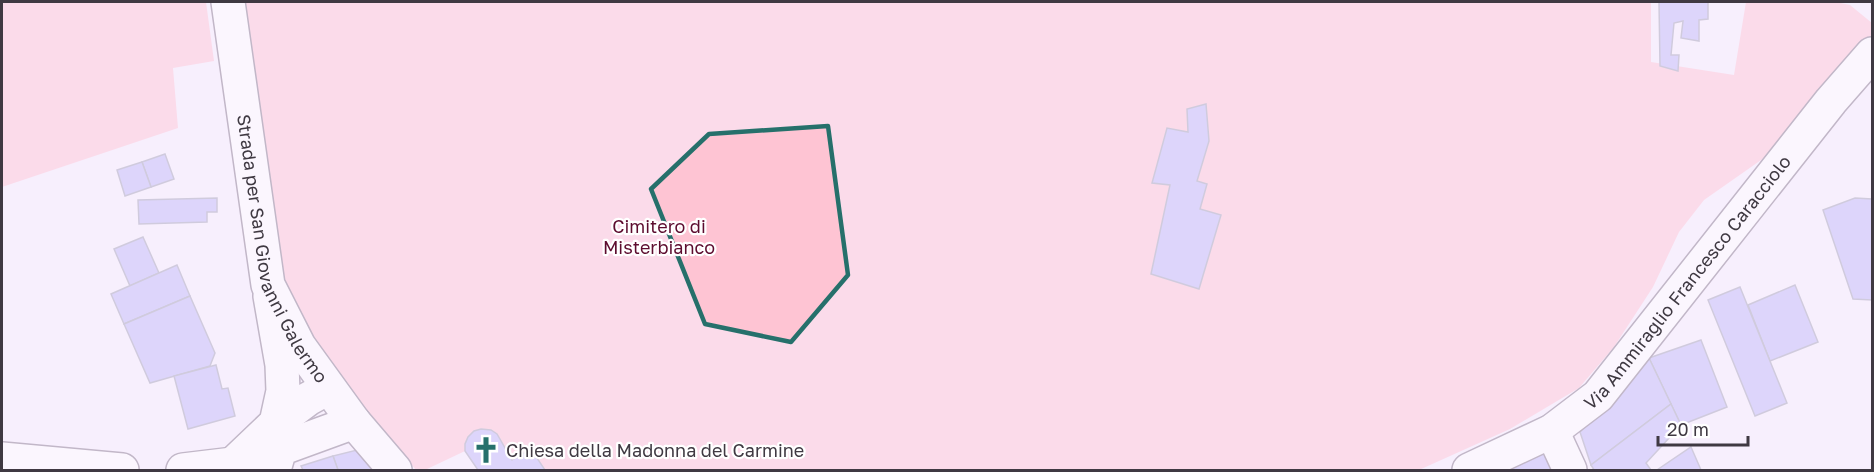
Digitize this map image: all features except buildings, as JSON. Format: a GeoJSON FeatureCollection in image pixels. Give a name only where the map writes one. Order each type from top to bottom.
{"type":"FeatureCollection","features":[{"type":"Feature","properties":{"kind":"main road","name":"Strada per San Giovanni Galermo"},"geometry":{"type":"LineString","coordinates":[[228,2],[268,285],[298,346],[354,422],[395,471]]}},
{"type":"Feature","properties":{"kind":"main road","name":"Via Ammiraglio Francesco Caracciolo"},"geometry":{"type":"LineString","coordinates":[[1469,471],[1552,431],[1598,396],[1831,101],[1872,54]]}},
{"type":"Feature","properties":{"kind":"main road"},"geometry":{"type":"LineString","coordinates":[[268,285],[282,365],[283,391],[276,447]]}},
{"type":"Feature","properties":{"kind":"main road"},"geometry":{"type":"LineString","coordinates":[[276,447],[308,399],[328,388]]}},
{"type":"Feature","properties":{"kind":"main road"},"geometry":{"type":"LineString","coordinates":[[183,471],[239,467],[276,447],[354,422]]}},
{"type":"Feature","properties":{"kind":"main road"},"geometry":{"type":"LineString","coordinates":[[1552,431],[1570,471]]}},
{"type":"Feature","properties":{"kind":"main road"},"geometry":{"type":"LineString","coordinates":[[17,463],[122,471]]}},
{"type":"Feature","properties":{"kind":"highlighted area"},"geometry":{"type":"Polygon","coordinates":[[[828,126],[848,275],[791,342],[705,324],[651,189],[709,134],[828,126]]]}},
{"type":"Feature","properties":{"kind":"green space"},"geometry":{"type":"Polygon","coordinates":[[[2,2],[206,2],[214,61],[173,68],[178,128],[2,187],[2,2]]]}},
{"type":"Feature","properties":{"kind":"green space","name":"Cimitero di Misterbianco"},"geometry":{"type":"Polygon","coordinates":[[[244,2],[1651,2],[1651,62],[1734,75],[1746,2],[1836,2],[1850,5],[1872,23],[1872,37],[1764,158],[1704,200],[1679,232],[1653,287],[1614,347],[1579,388],[1510,429],[1419,470],[478,470],[465,451],[425,470],[416,470],[319,355],[289,294],[279,256],[244,2]]]}},
{"type":"Feature","properties":{"kind":"place","name":"Chiesa della Madonna del Carmine"},"geometry":{"type":"Point","coordinates":[486,450]}}]}
